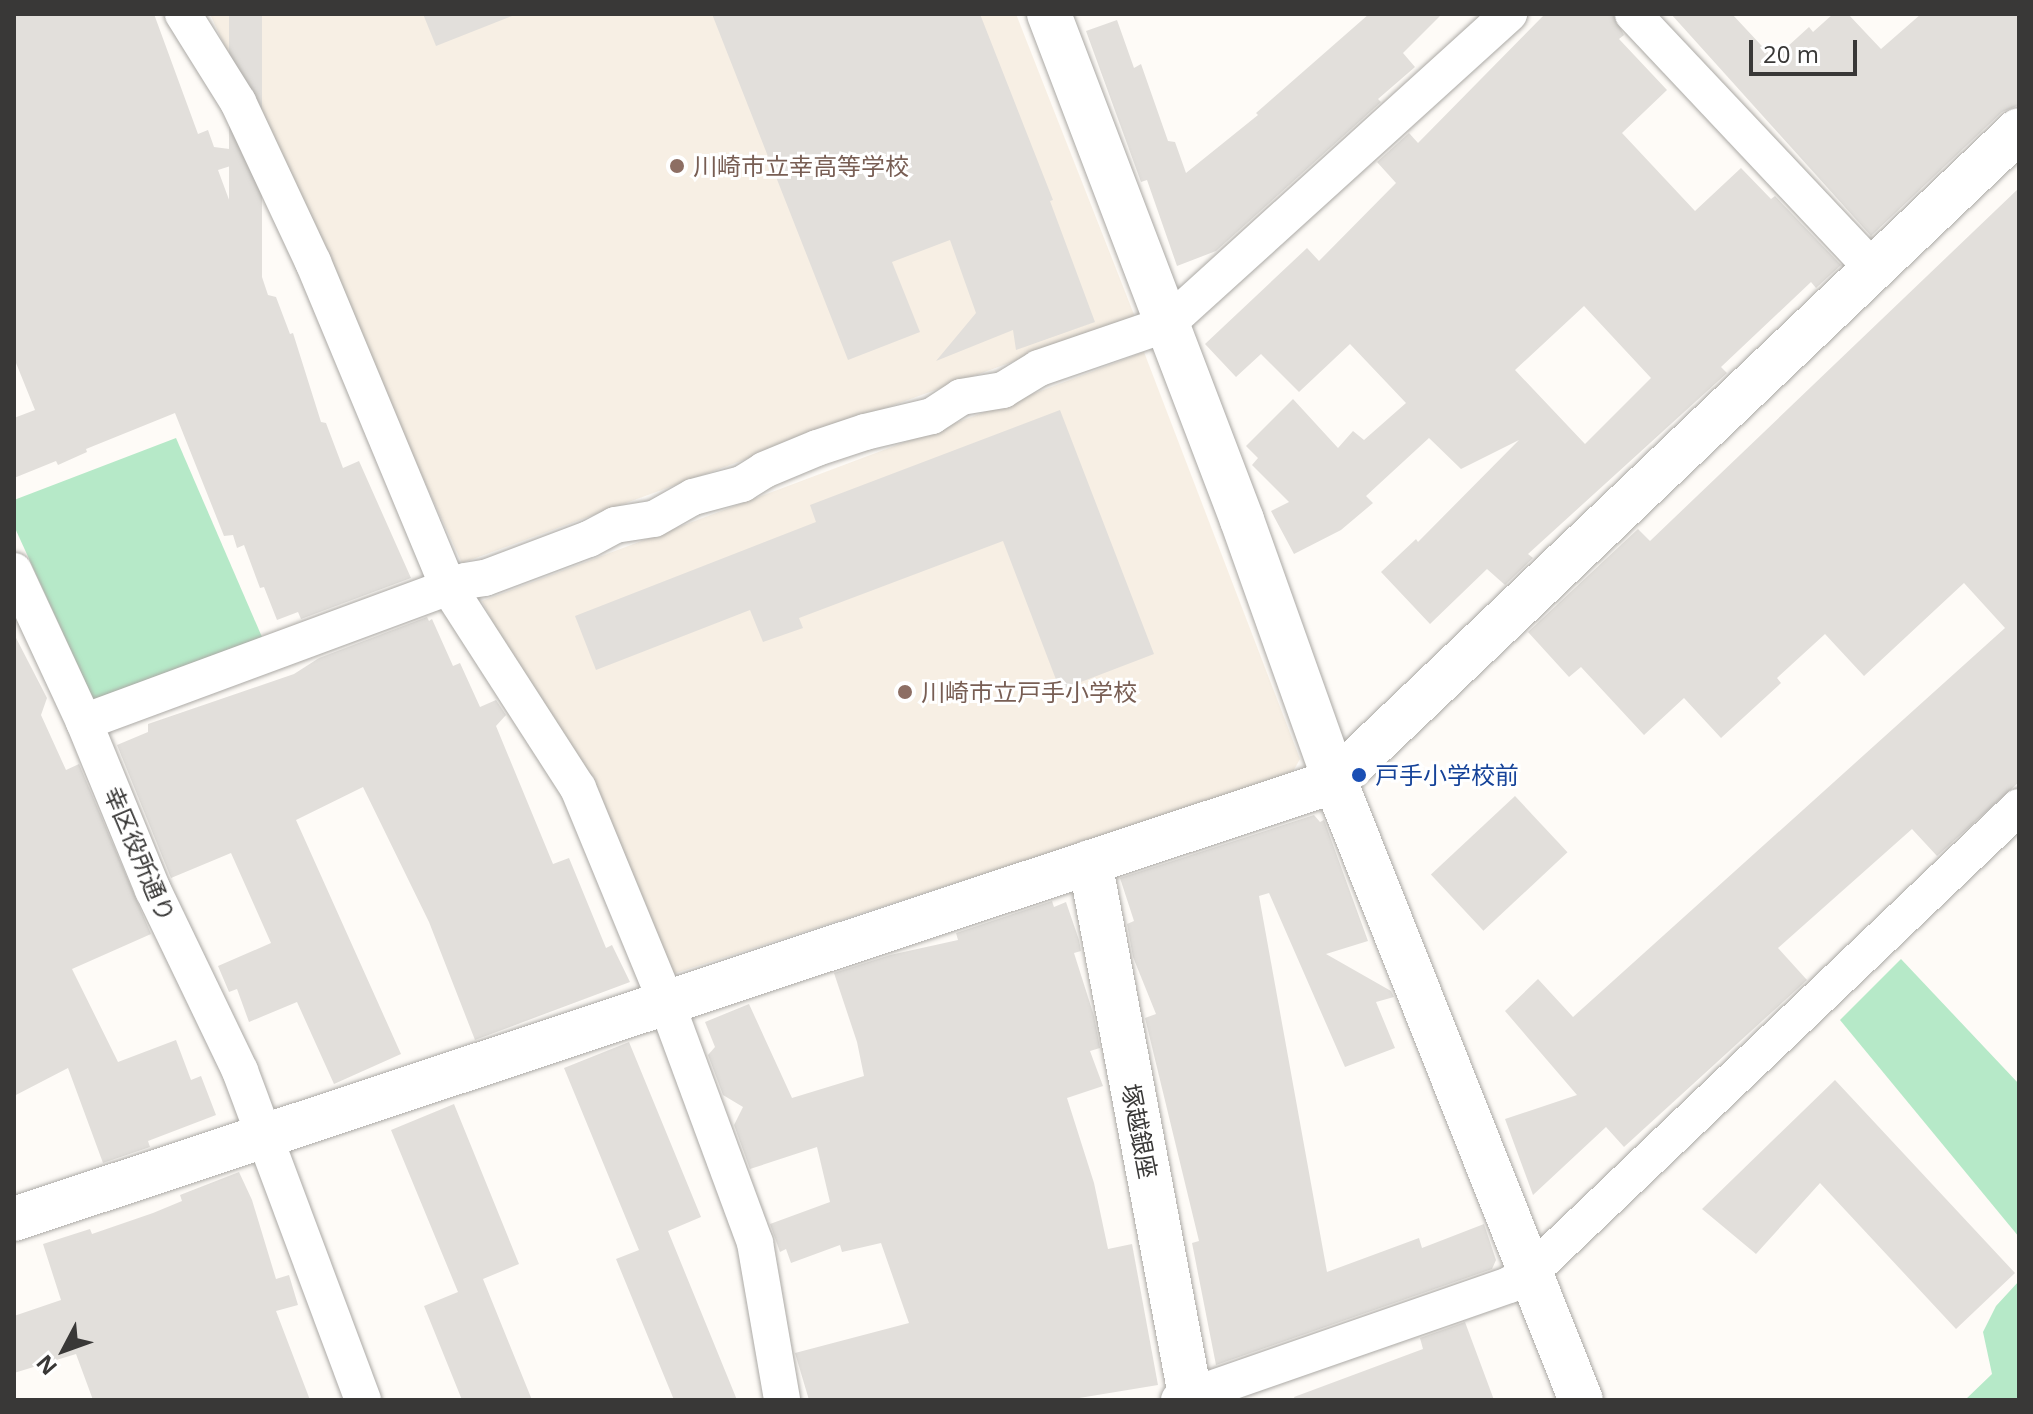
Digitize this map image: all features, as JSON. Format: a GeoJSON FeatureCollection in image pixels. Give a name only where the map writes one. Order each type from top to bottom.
{"type":"FeatureCollection","features":[{"type":"Feature","properties":{"kind":"street"},"geometry":{"type":"LineString","coordinates":[[183,14],[238,102],[313,262],[449,588],[575,782],[666,1002],[755,1243],[782,1400]]}},
{"type":"Feature","properties":{"kind":"street"},"geometry":{"type":"LineString","coordinates":[[1049,14],[1335,781],[1581,1400]]}},
{"type":"Feature","properties":{"kind":"street"},"geometry":{"type":"LineString","coordinates":[[84,722],[589,539],[615,525],[654,519],[693,497],[742,484],[764,470],[817,448],[865,432],[932,416],[961,397],[1003,390],[1039,368],[1167,324],[1509,14]]}},
{"type":"Feature","properties":{"kind":"street"},"geometry":{"type":"LineString","coordinates":[[1633,14],[1873,269]]}},
{"type":"Feature","properties":{"kind":"street"},"geometry":{"type":"LineString","coordinates":[[14,1219],[1335,781],[2019,130]]}},
{"type":"Feature","properties":{"kind":"street","name":"幸区役所通り"},"geometry":{"type":"LineString","coordinates":[[14,571],[84,722],[153,890],[240,1071],[363,1400]]}},
{"type":"Feature","properties":{"kind":"street"},"geometry":{"type":"LineString","coordinates":[[1187,1399],[1509,1285],[1531,1272],[2019,807]]}},
{"type":"Feature","properties":{"kind":"street","name":"塚越銀座"},"geometry":{"type":"LineString","coordinates":[[1090,862],[1187,1399]]}},
{"type":"Feature","properties":{"kind":"shaded area","name":"川崎市立幸高等学校"},"geometry":{"type":"Polygon","coordinates":[[[210,14],[1016,14],[1135,317],[462,563],[210,14]]]}},
{"type":"Feature","properties":{"kind":"shaded area","name":"川崎市立戸手小学校"},"geometry":{"type":"Polygon","coordinates":[[[1144,352],[1300,759],[1291,775],[673,974],[482,601],[1144,352]]]}},
{"type":"Feature","properties":{"kind":"green space"},"geometry":{"type":"Polygon","coordinates":[[[176,438],[265,644],[96,705],[14,526],[14,500],[176,438]]]}},
{"type":"Feature","properties":{"kind":"green space"},"geometry":{"type":"Polygon","coordinates":[[[1901,959],[2019,1084],[2019,1237],[1840,1020],[1901,959]]]}},
{"type":"Feature","properties":{"kind":"green space"},"geometry":{"type":"Polygon","coordinates":[[[2019,1281],[2019,1400],[1965,1400],[1992,1374],[1983,1332],[1996,1306],[2019,1281]]]}},
{"type":"Feature","properties":{"kind":"building"},"geometry":{"type":"Polygon","coordinates":[[[14,14],[154,14],[198,134],[208,130],[214,147],[237,150],[243,162],[218,170],[258,278],[262,277],[268,295],[276,297],[290,334],[293,333],[321,422],[326,423],[343,468],[359,461],[411,578],[301,619],[298,612],[277,620],[264,587],[260,588],[244,545],[237,548],[233,535],[224,536],[175,413],[86,449],[87,452],[58,465],[56,461],[14,478],[14,418],[35,410],[14,358],[14,14]]]}},
{"type":"Feature","properties":{"kind":"building"},"geometry":{"type":"Polygon","coordinates":[[[229,14],[262,14],[262,445],[229,445],[229,14]]]}},
{"type":"Feature","properties":{"kind":"building"},"geometry":{"type":"Polygon","coordinates":[[[423,14],[512,14],[512,16],[436,46],[423,14]]]}},
{"type":"Feature","properties":{"kind":"building"},"geometry":{"type":"Polygon","coordinates":[[[712,14],[980,14],[1053,200],[1050,201],[1095,322],[1016,350],[1013,330],[936,361],[976,313],[950,240],[892,262],[920,332],[848,360],[712,14]]]}},
{"type":"Feature","properties":{"kind":"building"},"geometry":{"type":"Polygon","coordinates":[[[1369,14],[1442,14],[1403,53],[1415,67],[1378,99],[1381,102],[1216,251],[1177,266],[1147,180],[1141,182],[1086,31],[1117,20],[1134,68],[1141,64],[1168,141],[1175,142],[1186,173],[1258,115],[1256,113],[1369,14]]]}},
{"type":"Feature","properties":{"kind":"building"},"geometry":{"type":"Polygon","coordinates":[[[1545,14],[1613,14],[1624,35],[1619,39],[1667,90],[1622,133],[1695,211],[1741,168],[1771,199],[1775,196],[1841,265],[1816,288],[1811,282],[1721,367],[1727,373],[1528,554],[1533,558],[1505,585],[1487,569],[1430,624],[1381,572],[1416,539],[1418,542],[1519,440],[1461,469],[1429,438],[1366,496],[1373,503],[1341,530],[1294,554],[1271,511],[1289,502],[1252,465],[1258,458],[1246,446],[1293,399],[1338,448],[1353,431],[1364,440],[1406,403],[1350,344],[1299,392],[1261,354],[1236,377],[1205,344],[1307,248],[1319,261],[1396,183],[1377,162],[1409,133],[1418,143],[1545,14]],[[1584,306],[1515,370],[1585,444],[1651,378],[1584,306]]]}},
{"type":"Feature","properties":{"kind":"building"},"geometry":{"type":"Polygon","coordinates":[[[1671,14],[1732,14],[1774,59],[1809,27],[1813,32],[1833,14],[1848,14],[1881,49],[1921,14],[2019,14],[2019,105],[2002,112],[1871,236],[1671,14]]]}},
{"type":"Feature","properties":{"kind":"building"},"geometry":{"type":"Polygon","coordinates":[[[2019,188],[2019,782],[1937,856],[1912,829],[1778,948],[1807,980],[1624,1147],[1606,1127],[1533,1195],[1505,1119],[1577,1095],[1505,1011],[1538,979],[1573,1017],[2005,628],[1964,583],[1864,676],[1825,634],[1777,678],[1781,683],[1721,738],[1684,698],[1644,735],[1581,667],[1569,677],[1528,632],[1638,529],[1650,541],[2019,188]]]}},
{"type":"Feature","properties":{"kind":"building"},"geometry":{"type":"Polygon","coordinates":[[[1060,410],[1154,654],[1060,690],[1003,541],[799,618],[803,628],[763,642],[750,610],[596,670],[575,616],[816,522],[810,505],[1060,410]]]}},
{"type":"Feature","properties":{"kind":"building"},"geometry":{"type":"Polygon","coordinates":[[[427,617],[429,621],[432,619],[453,666],[460,663],[480,707],[496,700],[506,715],[496,726],[553,864],[569,858],[606,948],[612,945],[630,982],[475,1040],[429,922],[363,787],[296,820],[401,1054],[334,1084],[297,1002],[249,1022],[237,989],[229,992],[218,966],[271,943],[231,853],[171,878],[117,745],[148,732],[148,724],[294,674],[319,658],[427,617]]]}},
{"type":"Feature","properties":{"kind":"building"},"geometry":{"type":"Polygon","coordinates":[[[14,634],[47,698],[41,715],[66,770],[79,764],[151,934],[72,969],[118,1062],[176,1040],[191,1080],[201,1076],[216,1115],[148,1141],[150,1147],[103,1163],[68,1068],[14,1096],[14,634]]]}},
{"type":"Feature","properties":{"kind":"building"},"geometry":{"type":"Polygon","coordinates":[[[1515,796],[1568,852],[1483,931],[1431,874],[1515,796]]]}},
{"type":"Feature","properties":{"kind":"building"},"geometry":{"type":"Polygon","coordinates":[[[1314,815],[1320,822],[1324,820],[1368,941],[1326,954],[1391,991],[1394,997],[1376,1002],[1395,1048],[1345,1067],[1269,893],[1259,896],[1327,1272],[1419,1238],[1422,1248],[1484,1224],[1496,1260],[1492,1269],[1216,1365],[1192,1243],[1199,1241],[1145,1018],[1156,1014],[1133,957],[1127,924],[1134,921],[1120,878],[1314,815]]]}},
{"type":"Feature","properties":{"kind":"building"},"geometry":{"type":"Polygon","coordinates":[[[1052,901],[1054,907],[1066,902],[1079,940],[1081,951],[1074,953],[1094,1016],[1100,1048],[1090,1051],[1103,1086],[1067,1098],[1094,1183],[1108,1249],[1132,1244],[1158,1385],[1067,1400],[809,1400],[795,1353],[909,1323],[881,1243],[842,1252],[840,1245],[791,1263],[786,1249],[780,1252],[770,1224],[830,1202],[817,1147],[750,1169],[734,1125],[743,1107],[723,1095],[708,1055],[715,1047],[705,1022],[749,1004],[792,1098],[864,1076],[857,1042],[834,973],[890,955],[958,940],[956,933],[1052,901]]]}},
{"type":"Feature","properties":{"kind":"building"},"geometry":{"type":"Polygon","coordinates":[[[629,1042],[701,1217],[668,1231],[737,1400],[674,1400],[616,1259],[639,1250],[564,1068],[629,1042]]]}},
{"type":"Feature","properties":{"kind":"building"},"geometry":{"type":"Polygon","coordinates":[[[1835,1080],[2015,1273],[1956,1329],[1820,1183],[1756,1254],[1702,1209],[1835,1080]]]}},
{"type":"Feature","properties":{"kind":"building"},"geometry":{"type":"Polygon","coordinates":[[[454,1104],[519,1264],[483,1279],[532,1400],[462,1400],[424,1306],[458,1292],[391,1130],[454,1104]]]}},
{"type":"Feature","properties":{"kind":"building"},"geometry":{"type":"Polygon","coordinates":[[[239,1172],[252,1200],[276,1279],[289,1275],[298,1305],[276,1311],[310,1400],[93,1400],[76,1354],[14,1373],[14,1316],[61,1300],[43,1244],[90,1229],[92,1234],[153,1213],[182,1201],[180,1195],[239,1172]]]}},
{"type":"Feature","properties":{"kind":"building"},"geometry":{"type":"Polygon","coordinates":[[[1465,1322],[1494,1400],[1295,1400],[1294,1397],[1423,1349],[1420,1338],[1465,1322]]]}},
{"type":"Feature","properties":{"kind":"place","name":"川崎市立幸高等学校"},"geometry":{"type":"Point","coordinates":[677,166]}},
{"type":"Feature","properties":{"kind":"place","name":"川崎市立戸手小学校"},"geometry":{"type":"Point","coordinates":[905,692]}},
{"type":"Feature","properties":{"kind":"place","name":"戸手小学校前"},"geometry":{"type":"Point","coordinates":[1359,775]}}]}
